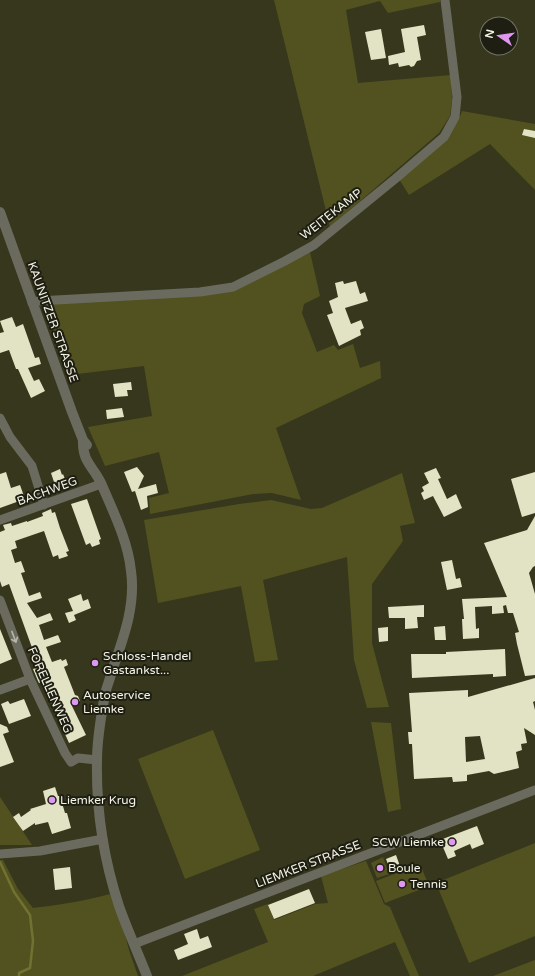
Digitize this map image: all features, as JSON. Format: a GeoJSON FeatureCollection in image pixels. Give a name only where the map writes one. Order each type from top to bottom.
{"type":"FeatureCollection","features":[{"type":"Feature","properties":{"kind":"street","name":"WEITEKAMP"},"geometry":{"type":"LineString","coordinates":[[32,303],[38,301],[200,292],[233,286],[314,245],[444,137],[455,117],[457,97],[445,0]]}},
{"type":"Feature","properties":{"kind":"street","name":"KAUNITZER STRASSE"},"geometry":{"type":"LineString","coordinates":[[0,212],[32,303],[84,440],[95,462],[95,472],[126,547],[132,572],[132,600],[128,622],[106,692],[100,724],[96,760],[98,797],[103,839],[111,877],[117,898],[147,976]]}},
{"type":"Feature","properties":{"kind":"street"},"geometry":{"type":"LineString","coordinates":[[0,418],[10,437],[32,466],[44,505]]}},
{"type":"Feature","properties":{"kind":"street","name":"BACHWEG"},"geometry":{"type":"LineString","coordinates":[[0,520],[101,484]]}},
{"type":"Feature","properties":{"kind":"street","name":"FORELLENWEG"},"geometry":{"type":"LineString","coordinates":[[0,600],[30,679],[65,753],[71,762],[78,758],[96,760]]}},
{"type":"Feature","properties":{"kind":"street"},"geometry":{"type":"LineString","coordinates":[[0,690],[30,679]]}},
{"type":"Feature","properties":{"kind":"street","name":"LIEMKER STRASSE"},"geometry":{"type":"LineString","coordinates":[[134,944],[535,790]]}},
{"type":"Feature","properties":{"kind":"street"},"geometry":{"type":"LineString","coordinates":[[0,854],[40,851],[103,839]]}},
{"type":"Feature","properties":{"kind":"shaded area"},"geometry":{"type":"Polygon","coordinates":[[[274,0],[440,0],[440,2],[388,13],[380,1],[346,10],[358,83],[451,75],[452,100],[450,116],[439,133],[330,227],[274,0]]]}},
{"type":"Feature","properties":{"kind":"shaded area"},"geometry":{"type":"Polygon","coordinates":[[[462,111],[535,124],[535,190],[490,144],[409,195],[399,179],[459,119],[462,111]]]}},
{"type":"Feature","properties":{"kind":"shaded area"},"geometry":{"type":"Polygon","coordinates":[[[310,252],[320,296],[304,304],[302,313],[317,352],[334,345],[338,350],[353,344],[360,368],[380,361],[381,378],[276,428],[301,500],[272,493],[253,494],[150,514],[149,498],[169,493],[159,452],[105,466],[88,427],[152,416],[144,366],[69,375],[43,304],[200,296],[310,252]]]}},
{"type":"Feature","properties":{"kind":"shaded area"},"geometry":{"type":"Polygon","coordinates":[[[402,473],[415,523],[400,526],[403,541],[372,584],[372,643],[389,707],[367,708],[354,660],[347,557],[263,580],[278,660],[255,662],[241,586],[158,603],[144,520],[271,500],[311,509],[322,508],[402,473]]]}},
{"type":"Feature","properties":{"kind":"shaded area"},"geometry":{"type":"Polygon","coordinates":[[[371,722],[391,723],[401,809],[388,812],[371,722]]]}},
{"type":"Feature","properties":{"kind":"shaded area"},"geometry":{"type":"Polygon","coordinates":[[[213,730],[260,850],[185,879],[138,759],[213,730]]]}},
{"type":"Feature","properties":{"kind":"shaded area"},"geometry":{"type":"Polygon","coordinates":[[[0,797],[32,845],[0,845],[0,797]]]}},
{"type":"Feature","properties":{"kind":"shaded area"},"geometry":{"type":"Polygon","coordinates":[[[535,843],[535,936],[469,963],[436,883],[535,843]]]}},
{"type":"Feature","properties":{"kind":"shaded area","name":"Boule"},"geometry":{"type":"Polygon","coordinates":[[[383,857],[389,874],[377,878],[371,863],[383,857]]]}},
{"type":"Feature","properties":{"kind":"shaded area"},"geometry":{"type":"Polygon","coordinates":[[[0,860],[3,860],[18,889],[33,908],[53,906],[110,894],[138,976],[0,976],[0,860]]]}},
{"type":"Feature","properties":{"kind":"shaded area"},"geometry":{"type":"Polygon","coordinates":[[[366,861],[384,904],[390,907],[419,976],[410,976],[395,942],[313,976],[182,976],[268,942],[254,909],[268,904],[274,920],[315,904],[328,903],[321,876],[366,861]]]}},
{"type":"Feature","properties":{"kind":"shaded area","name":"Tennis"},"geometry":{"type":"Polygon","coordinates":[[[420,864],[429,886],[385,903],[376,881],[420,864]]]}},
{"type":"Feature","properties":{"kind":"shaded area"},"geometry":{"type":"Polygon","coordinates":[[[535,960],[535,976],[493,976],[535,960]]]}},
{"type":"Feature","properties":{"kind":"building"},"geometry":{"type":"Polygon","coordinates":[[[424,25],[426,35],[417,37],[421,60],[417,61],[414,66],[411,67],[409,65],[399,67],[398,63],[389,65],[388,56],[405,52],[401,29],[424,25]]]}},
{"type":"Feature","properties":{"kind":"building"},"geometry":{"type":"Polygon","coordinates":[[[381,29],[386,58],[371,60],[365,32],[381,29]]]}},
{"type":"Feature","properties":{"kind":"building"},"geometry":{"type":"Polygon","coordinates":[[[524,129],[535,131],[535,138],[522,135],[524,129]]]}},
{"type":"Feature","properties":{"kind":"building"},"geometry":{"type":"Polygon","coordinates":[[[343,281],[344,284],[356,281],[360,294],[365,292],[368,301],[345,308],[351,324],[361,320],[364,328],[360,330],[361,335],[339,346],[327,315],[333,313],[329,301],[338,297],[335,283],[343,281]]]}},
{"type":"Feature","properties":{"kind":"building"},"geometry":{"type":"Polygon","coordinates":[[[12,317],[16,327],[23,324],[35,358],[39,357],[41,364],[28,368],[34,381],[39,379],[45,391],[31,398],[18,369],[16,369],[9,350],[0,353],[0,333],[4,332],[0,321],[12,317]]]}},
{"type":"Feature","properties":{"kind":"building"},"geometry":{"type":"Polygon","coordinates":[[[131,382],[132,390],[127,390],[128,396],[115,397],[113,384],[131,382]]]}},
{"type":"Feature","properties":{"kind":"building"},"geometry":{"type":"Polygon","coordinates":[[[122,408],[124,417],[107,419],[106,410],[122,408]]]}},
{"type":"Feature","properties":{"kind":"building"},"geometry":{"type":"Polygon","coordinates":[[[137,467],[144,476],[138,489],[156,484],[158,493],[147,496],[148,507],[141,510],[135,491],[132,492],[124,472],[137,467]]]}},
{"type":"Feature","properties":{"kind":"building"},"geometry":{"type":"Polygon","coordinates":[[[436,468],[441,478],[438,479],[447,499],[456,494],[462,508],[444,517],[433,496],[424,500],[421,493],[424,491],[422,487],[429,483],[424,473],[436,468]]]}},
{"type":"Feature","properties":{"kind":"building"},"geometry":{"type":"Polygon","coordinates":[[[60,469],[67,484],[56,488],[51,473],[60,469]]]}},
{"type":"Feature","properties":{"kind":"building"},"geometry":{"type":"Polygon","coordinates":[[[6,472],[11,488],[20,485],[25,499],[0,508],[0,474],[6,472]]]}},
{"type":"Feature","properties":{"kind":"building"},"geometry":{"type":"Polygon","coordinates":[[[535,472],[535,513],[522,517],[511,479],[535,472]]]}},
{"type":"Feature","properties":{"kind":"building"},"geometry":{"type":"Polygon","coordinates":[[[87,499],[101,539],[99,540],[100,544],[92,547],[90,543],[86,545],[71,504],[87,499]]]}},
{"type":"Feature","properties":{"kind":"building"},"geometry":{"type":"Polygon","coordinates":[[[51,509],[52,513],[55,512],[69,551],[66,552],[68,556],[59,559],[58,555],[53,557],[44,531],[15,541],[17,548],[11,550],[15,563],[21,561],[25,572],[21,573],[29,596],[40,592],[42,598],[27,603],[37,618],[50,613],[53,620],[39,625],[44,640],[58,635],[61,642],[46,647],[52,662],[66,659],[68,665],[64,667],[75,695],[78,696],[80,701],[71,704],[86,735],[69,743],[42,682],[39,683],[33,669],[39,667],[9,584],[2,587],[0,581],[0,532],[5,530],[3,525],[11,523],[12,526],[27,522],[43,516],[42,513],[51,509]]]}},
{"type":"Feature","properties":{"kind":"building"},"geometry":{"type":"Polygon","coordinates":[[[535,516],[535,566],[529,573],[535,594],[535,675],[525,676],[515,633],[519,632],[513,613],[508,613],[506,605],[503,606],[504,613],[492,614],[492,606],[475,607],[476,629],[479,628],[479,638],[463,639],[462,619],[464,619],[462,599],[507,597],[484,543],[527,530],[535,516]]]}},
{"type":"Feature","properties":{"kind":"building"},"geometry":{"type":"Polygon","coordinates":[[[452,560],[456,579],[460,578],[462,587],[447,590],[441,562],[452,560]]]}},
{"type":"Feature","properties":{"kind":"building"},"geometry":{"type":"Polygon","coordinates":[[[81,594],[83,601],[88,599],[91,608],[74,615],[76,620],[69,623],[65,613],[73,611],[68,599],[81,594]]]}},
{"type":"Feature","properties":{"kind":"building"},"geometry":{"type":"Polygon","coordinates":[[[424,605],[424,617],[417,617],[418,628],[405,629],[405,618],[389,618],[388,607],[424,605]]]}},
{"type":"Feature","properties":{"kind":"building"},"geometry":{"type":"Polygon","coordinates":[[[445,626],[446,640],[435,640],[434,627],[445,626]]]}},
{"type":"Feature","properties":{"kind":"building"},"geometry":{"type":"Polygon","coordinates":[[[388,627],[388,641],[379,642],[378,628],[388,627]]]}},
{"type":"Feature","properties":{"kind":"building"},"geometry":{"type":"Polygon","coordinates":[[[0,629],[12,659],[0,664],[0,629]]]}},
{"type":"Feature","properties":{"kind":"building"},"geometry":{"type":"Polygon","coordinates":[[[505,649],[506,676],[493,677],[493,674],[412,678],[411,654],[446,654],[446,652],[505,649]]]}},
{"type":"Feature","properties":{"kind":"building"},"geometry":{"type":"Polygon","coordinates":[[[535,678],[535,701],[533,702],[535,710],[535,735],[524,728],[527,743],[521,744],[522,750],[516,752],[519,768],[494,774],[489,771],[467,775],[467,781],[453,782],[452,777],[414,779],[412,744],[409,744],[408,732],[412,732],[409,693],[468,690],[468,697],[535,678]],[[480,736],[465,737],[466,762],[485,759],[480,736]]]}},
{"type":"Feature","properties":{"kind":"building"},"geometry":{"type":"Polygon","coordinates":[[[24,699],[31,716],[9,724],[1,704],[8,701],[10,704],[24,699]]]}},
{"type":"Feature","properties":{"kind":"building"},"geometry":{"type":"Polygon","coordinates":[[[0,724],[7,727],[9,732],[3,734],[14,762],[0,767],[0,724]]]}},
{"type":"Feature","properties":{"kind":"building"},"geometry":{"type":"Polygon","coordinates":[[[55,787],[58,796],[60,796],[65,813],[67,813],[71,828],[52,834],[48,822],[35,825],[35,823],[23,831],[13,817],[19,813],[21,817],[31,810],[30,809],[46,804],[43,791],[55,787]]]}},
{"type":"Feature","properties":{"kind":"building","name":"SCW Liemke"},"geometry":{"type":"Polygon","coordinates":[[[477,826],[484,844],[472,849],[470,844],[454,851],[456,856],[448,859],[440,840],[477,826]]]}},
{"type":"Feature","properties":{"kind":"building"},"geometry":{"type":"Polygon","coordinates":[[[396,855],[401,869],[391,872],[386,859],[396,855]]]}},
{"type":"Feature","properties":{"kind":"building"},"geometry":{"type":"Polygon","coordinates":[[[70,867],[72,888],[55,890],[53,869],[70,867]]]}},
{"type":"Feature","properties":{"kind":"building"},"geometry":{"type":"Polygon","coordinates":[[[309,889],[315,903],[274,919],[268,905],[309,889]]]}},
{"type":"Feature","properties":{"kind":"building"},"geometry":{"type":"Polygon","coordinates":[[[197,929],[200,939],[208,936],[212,947],[178,960],[174,950],[188,944],[184,934],[197,929]]]}},
{"type":"Feature","properties":{"kind":"waterway"},"geometry":{"type":"LineString","coordinates":[[0,862],[14,892],[30,915],[33,941],[30,968],[19,973],[19,976]]}},
{"type":"Feature","properties":{"kind":"place","name":"Schloss-Handel Gastankst..."},"geometry":{"type":"Point","coordinates":[95,663]}},
{"type":"Feature","properties":{"kind":"place","name":"Autoservice Liemke"},"geometry":{"type":"Point","coordinates":[75,702]}},
{"type":"Feature","properties":{"kind":"place","name":"Liemker Krug"},"geometry":{"type":"Point","coordinates":[52,800]}},
{"type":"Feature","properties":{"kind":"place","name":"SCW Liemke"},"geometry":{"type":"Point","coordinates":[452,842]}},
{"type":"Feature","properties":{"kind":"place","name":"Boule"},"geometry":{"type":"Point","coordinates":[380,868]}},
{"type":"Feature","properties":{"kind":"place","name":"Tennis"},"geometry":{"type":"Point","coordinates":[402,884]}}]}
